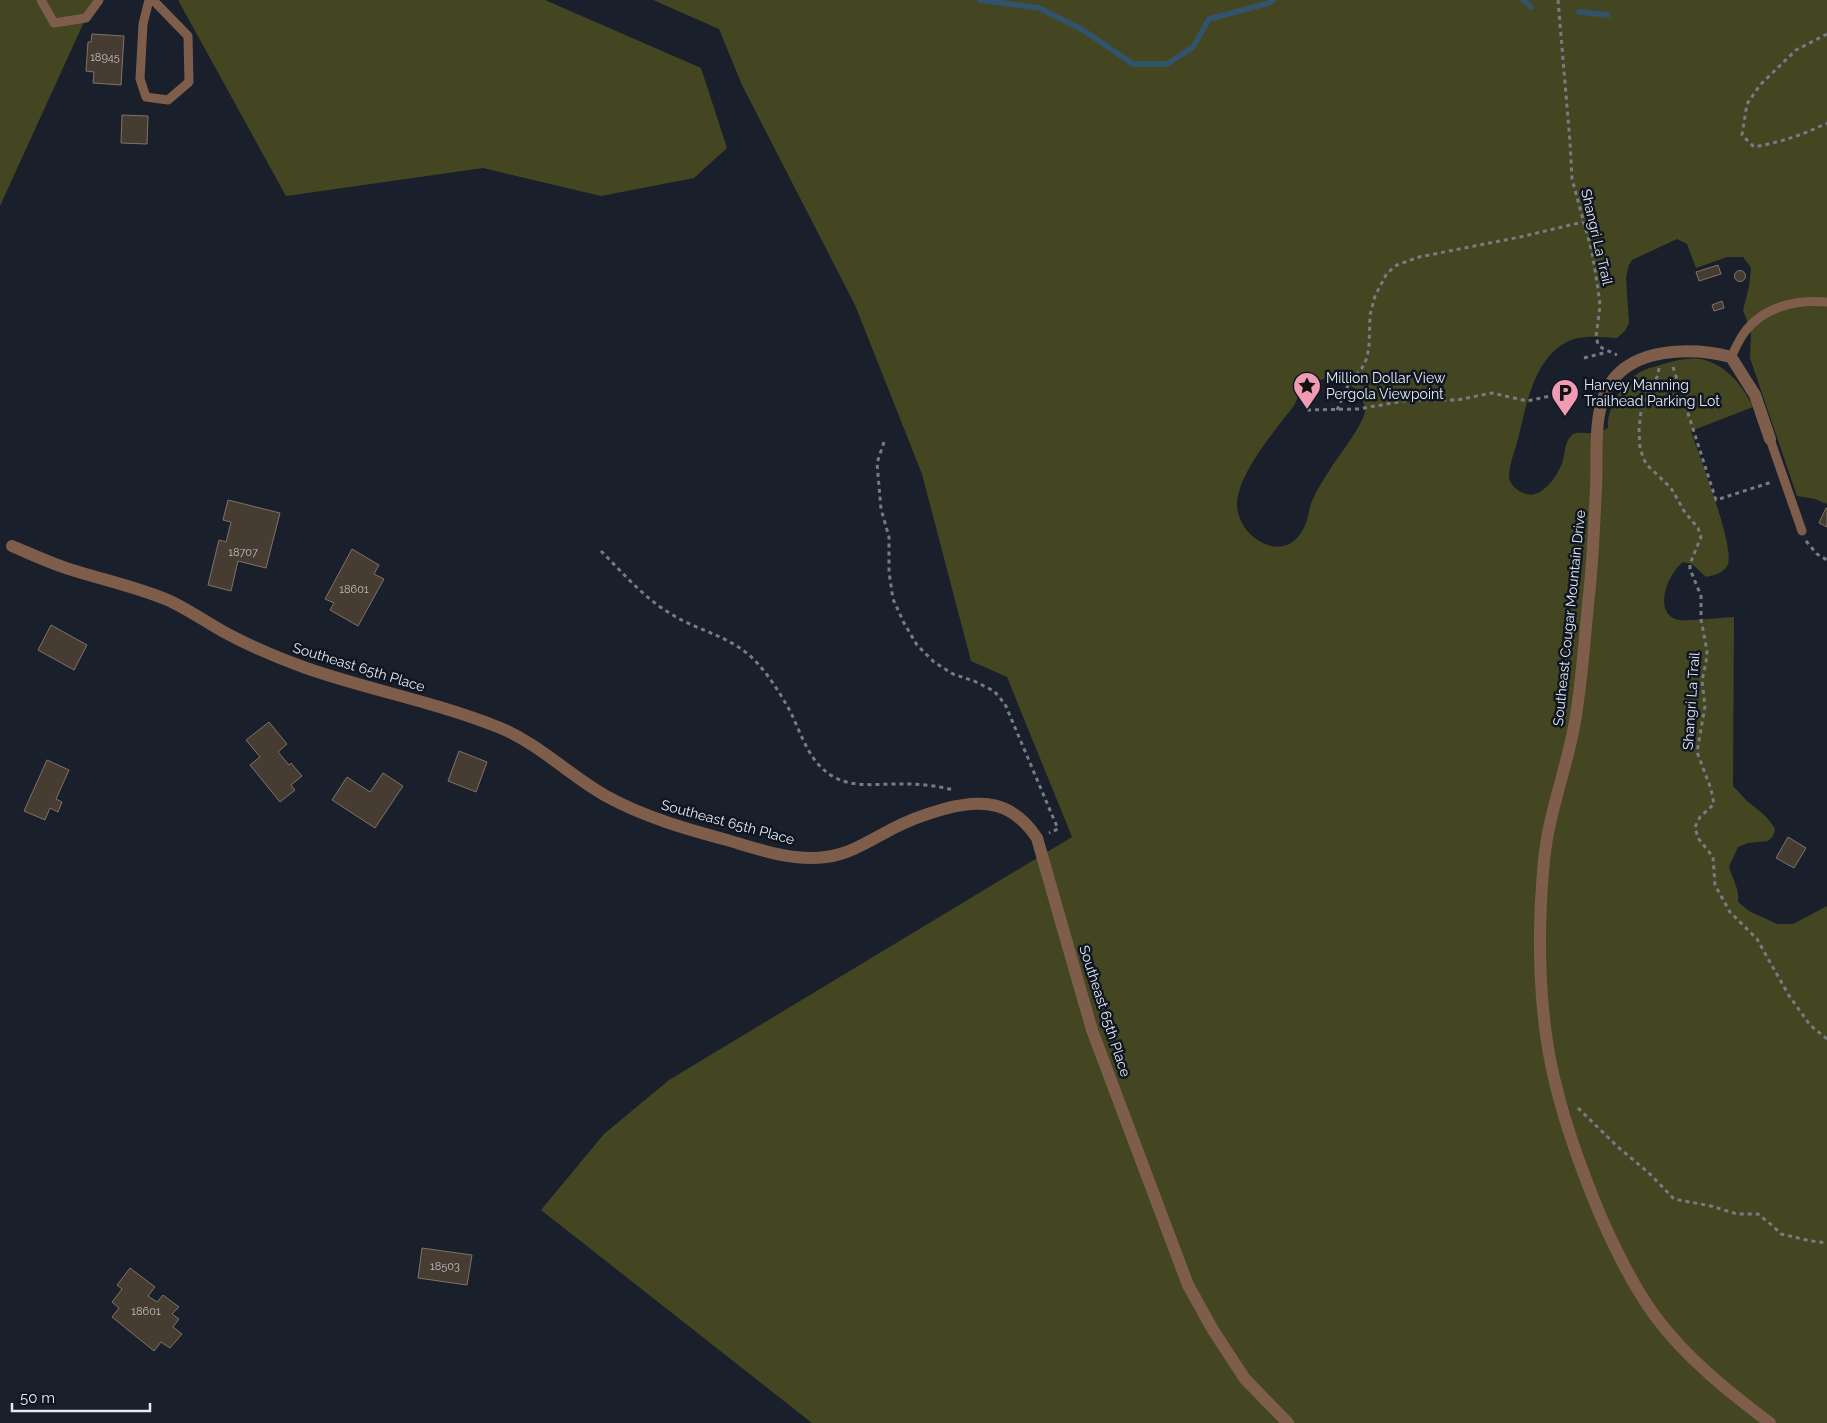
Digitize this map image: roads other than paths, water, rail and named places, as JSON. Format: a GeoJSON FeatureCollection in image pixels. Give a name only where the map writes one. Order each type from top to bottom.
{"type":"FeatureCollection","features":[{"type":"Feature","properties":{"kind":"street","name":"Southeast Cougar Mountain Drive"},"geometry":{"type":"LineString","coordinates":[[1732,357],[1695,351],[1668,352],[1642,359],[1618,374],[1609,386],[1602,405],[1596,433],[1596,486],[1590,586],[1578,704],[1566,761],[1550,820],[1541,898],[1541,942],[1547,1035],[1555,1084],[1570,1137],[1591,1193],[1632,1279],[1655,1316],[1678,1342],[1725,1387],[1770,1423]]}},
{"type":"Feature","properties":{"kind":"street"},"geometry":{"type":"LineString","coordinates":[[1732,357],[1755,395],[1770,439]]}},
{"type":"Feature","properties":{"kind":"street","name":"Southeast 65th Place"},"geometry":{"type":"LineString","coordinates":[[12,546],[66,568],[146,592],[171,602],[228,634],[305,668],[430,704],[499,727],[534,746],[607,797],[642,814],[769,852],[797,857],[827,857],[853,849],[914,819],[970,803],[987,803],[1006,808],[1026,823],[1037,838],[1092,1030],[1188,1285],[1213,1330],[1245,1379],[1288,1423]]}},
{"type":"Feature","properties":{"kind":"lane"},"geometry":{"type":"LineString","coordinates":[[41,0],[54,23],[86,18],[99,0]]}},
{"type":"Feature","properties":{"kind":"lane"},"geometry":{"type":"LineString","coordinates":[[149,0],[143,24],[140,79],[146,97],[168,100],[189,82],[188,36],[153,0]]}},
{"type":"Feature","properties":{"kind":"lane"},"geometry":{"type":"LineString","coordinates":[[1732,357],[1743,334],[1765,313],[1781,306],[1799,302],[1827,302]]}},
{"type":"Feature","properties":{"kind":"lane"},"geometry":{"type":"LineString","coordinates":[[1770,439],[1802,531]]}},
{"type":"Feature","properties":{"kind":"waterway"},"geometry":{"type":"LineString","coordinates":[[980,0],[1039,8],[1083,30],[1133,64],[1167,64],[1193,47],[1209,19],[1269,3],[1273,0]]}},
{"type":"Feature","properties":{"kind":"waterway"},"geometry":{"type":"LineString","coordinates":[[1523,0],[1531,7]]}},
{"type":"Feature","properties":{"kind":"waterway"},"geometry":{"type":"LineString","coordinates":[[1579,12],[1608,15]]}},
{"type":"Feature","properties":{"kind":"place","name":"Million Dollar View Pergola Viewpoint"},"geometry":{"type":"Point","coordinates":[1307,410]}},
{"type":"Feature","properties":{"kind":"place","name":"Harvey Manning Trailhead Parking Lot"},"geometry":{"type":"Point","coordinates":[1565,417]}}]}
